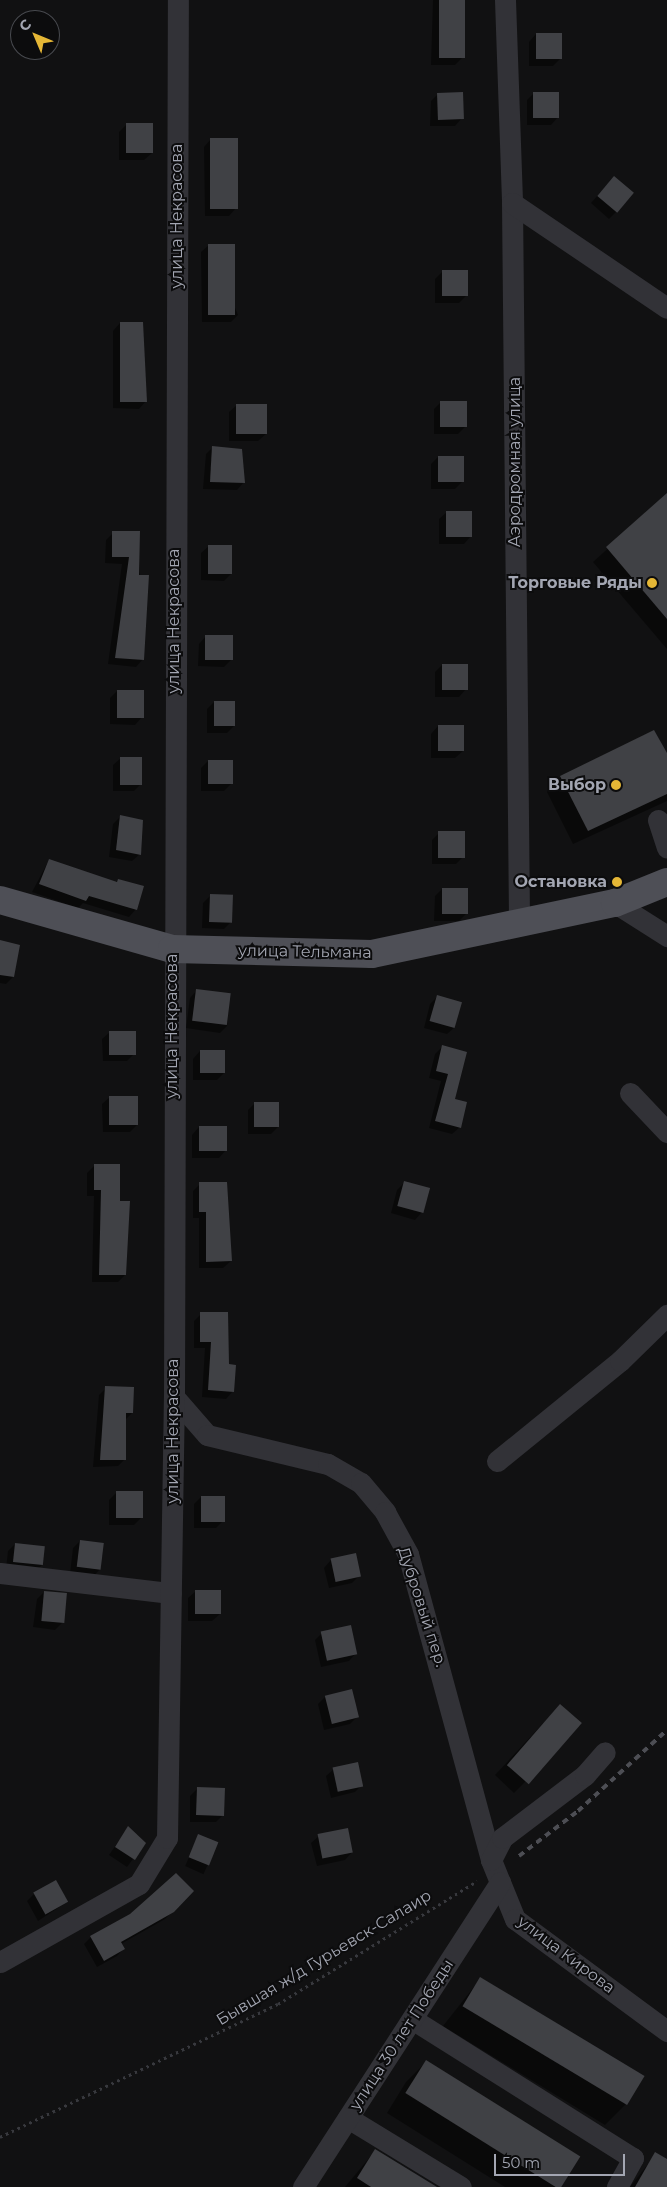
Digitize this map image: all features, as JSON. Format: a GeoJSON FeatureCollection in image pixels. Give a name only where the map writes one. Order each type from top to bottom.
{"type":"FeatureCollection","features":[{"type":"Feature","properties":{"kind":"main road","name":"улица Тельмана"},"geometry":{"type":"LineString","coordinates":[[0,900],[172,949],[372,954],[519,925],[615,903],[667,882]]}},
{"type":"Feature","properties":{"kind":"street","name":"улица Некрасова"},"geometry":{"type":"LineString","coordinates":[[0,1962],[138,1884],[167,1838],[174,1397],[172,949],[178,0]]}},
{"type":"Feature","properties":{"kind":"street","name":"Аэродромная улица"},"geometry":{"type":"LineString","coordinates":[[505,0],[512,203],[519,925]]}},
{"type":"Feature","properties":{"kind":"street"},"geometry":{"type":"LineString","coordinates":[[512,203],[667,308]]}},
{"type":"Feature","properties":{"kind":"street"},"geometry":{"type":"LineString","coordinates":[[658,820],[667,848]]}},
{"type":"Feature","properties":{"kind":"street"},"geometry":{"type":"LineString","coordinates":[[615,903],[667,936]]}},
{"type":"Feature","properties":{"kind":"street"},"geometry":{"type":"LineString","coordinates":[[630,1093],[667,1132]]}},
{"type":"Feature","properties":{"kind":"street"},"geometry":{"type":"LineString","coordinates":[[497,1461],[620,1361],[667,1315]]}},
{"type":"Feature","properties":{"kind":"street","name":"Дубровый пер."},"geometry":{"type":"LineString","coordinates":[[174,1397],[207,1435],[328,1464],[361,1483],[385,1512],[408,1554],[495,1871]]}},
{"type":"Feature","properties":{"kind":"street"},"geometry":{"type":"LineString","coordinates":[[0,1573],[171,1593]]}},
{"type":"Feature","properties":{"kind":"street","name":"улица 30 лет Победы"},"geometry":{"type":"LineString","coordinates":[[303,2187],[412,2019],[495,1871],[502,1838],[586,1775],[605,1752]]}},
{"type":"Feature","properties":{"kind":"street","name":"улица Кирова"},"geometry":{"type":"LineString","coordinates":[[495,1871],[515,1919],[667,2031]]}},
{"type":"Feature","properties":{"kind":"street"},"geometry":{"type":"LineString","coordinates":[[412,2019],[633,2158],[617,2187]]}},
{"type":"Feature","properties":{"kind":"street"},"geometry":{"type":"LineString","coordinates":[[348,2118],[461,2187]]}},
{"type":"Feature","properties":{"kind":"path","name":"Бывшая ж/д Гурьевск-Салаир"},"geometry":{"type":"LineString","coordinates":[[0,2137],[278,2004],[495,1871]]}},
{"type":"Feature","properties":{"kind":"building"},"geometry":{"type":"Polygon","coordinates":[[[439,0],[465,0],[465,58],[439,58],[439,0]]]}},
{"type":"Feature","properties":{"kind":"building"},"geometry":{"type":"Polygon","coordinates":[[[536,33],[562,33],[562,59],[536,59],[536,33]]]}},
{"type":"Feature","properties":{"kind":"building"},"geometry":{"type":"Polygon","coordinates":[[[463,92],[464,119],[438,120],[437,93],[463,92]]]}},
{"type":"Feature","properties":{"kind":"building"},"geometry":{"type":"Polygon","coordinates":[[[533,92],[559,92],[559,118],[533,118],[533,92]]]}},
{"type":"Feature","properties":{"kind":"building"},"geometry":{"type":"Polygon","coordinates":[[[126,123],[153,123],[153,153],[126,153],[126,123]]]}},
{"type":"Feature","properties":{"kind":"building"},"geometry":{"type":"Polygon","coordinates":[[[210,138],[238,138],[238,209],[210,209],[210,138]]]}},
{"type":"Feature","properties":{"kind":"building"},"geometry":{"type":"Polygon","coordinates":[[[614,176],[634,193],[617,213],[597,196],[614,176]]]}},
{"type":"Feature","properties":{"kind":"building"},"geometry":{"type":"Polygon","coordinates":[[[208,244],[235,244],[235,315],[208,315],[208,244]]]}},
{"type":"Feature","properties":{"kind":"building"},"geometry":{"type":"Polygon","coordinates":[[[442,270],[468,270],[468,296],[442,296],[442,270]]]}},
{"type":"Feature","properties":{"kind":"building"},"geometry":{"type":"Polygon","coordinates":[[[120,322],[143,322],[147,402],[120,402],[120,322]]]}},
{"type":"Feature","properties":{"kind":"building"},"geometry":{"type":"Polygon","coordinates":[[[440,401],[467,401],[467,427],[440,427],[440,401]]]}},
{"type":"Feature","properties":{"kind":"building"},"geometry":{"type":"Polygon","coordinates":[[[236,404],[267,404],[267,434],[236,434],[236,404]]]}},
{"type":"Feature","properties":{"kind":"building"},"geometry":{"type":"Polygon","coordinates":[[[212,446],[242,449],[245,483],[210,482],[212,446]]]}},
{"type":"Feature","properties":{"kind":"building"},"geometry":{"type":"Polygon","coordinates":[[[438,456],[464,456],[464,482],[438,482],[438,456]]]}},
{"type":"Feature","properties":{"kind":"building","name":"Торговые Ряды"},"geometry":{"type":"Polygon","coordinates":[[[667,493],[667,619],[606,547],[667,493]]]}},
{"type":"Feature","properties":{"kind":"building"},"geometry":{"type":"Polygon","coordinates":[[[446,511],[472,511],[472,537],[446,537],[446,511]]]}},
{"type":"Feature","properties":{"kind":"building"},"geometry":{"type":"Polygon","coordinates":[[[112,531],[140,531],[139,575],[149,575],[144,660],[115,658],[129,557],[112,557],[112,531]]]}},
{"type":"Feature","properties":{"kind":"building"},"geometry":{"type":"Polygon","coordinates":[[[208,545],[232,545],[232,574],[208,574],[208,545]]]}},
{"type":"Feature","properties":{"kind":"building"},"geometry":{"type":"Polygon","coordinates":[[[205,635],[233,635],[233,660],[205,660],[205,635]]]}},
{"type":"Feature","properties":{"kind":"building"},"geometry":{"type":"Polygon","coordinates":[[[442,664],[468,664],[468,690],[442,690],[442,664]]]}},
{"type":"Feature","properties":{"kind":"building"},"geometry":{"type":"Polygon","coordinates":[[[117,690],[144,690],[144,718],[117,718],[117,690]]]}},
{"type":"Feature","properties":{"kind":"building"},"geometry":{"type":"Polygon","coordinates":[[[214,701],[235,701],[235,726],[214,726],[214,701]]]}},
{"type":"Feature","properties":{"kind":"building"},"geometry":{"type":"Polygon","coordinates":[[[438,725],[464,725],[464,751],[438,751],[438,725]]]}},
{"type":"Feature","properties":{"kind":"building","name":"Выбор"},"geometry":{"type":"Polygon","coordinates":[[[654,730],[667,753],[667,794],[588,831],[560,776],[654,730]]]}},
{"type":"Feature","properties":{"kind":"building"},"geometry":{"type":"Polygon","coordinates":[[[120,757],[142,757],[142,785],[120,785],[120,757]]]}},
{"type":"Feature","properties":{"kind":"building"},"geometry":{"type":"Polygon","coordinates":[[[208,760],[233,760],[233,784],[208,784],[208,760]]]}},
{"type":"Feature","properties":{"kind":"building"},"geometry":{"type":"Polygon","coordinates":[[[120,815],[143,820],[141,855],[116,850],[120,815]]]}},
{"type":"Feature","properties":{"kind":"building"},"geometry":{"type":"Polygon","coordinates":[[[438,831],[465,831],[465,858],[438,858],[438,831]]]}},
{"type":"Feature","properties":{"kind":"building"},"geometry":{"type":"Polygon","coordinates":[[[49,859],[117,882],[118,879],[144,886],[137,910],[89,896],[86,901],[39,884],[49,859]]]}},
{"type":"Feature","properties":{"kind":"building"},"geometry":{"type":"Polygon","coordinates":[[[442,888],[468,888],[468,914],[442,914],[442,888]]]}},
{"type":"Feature","properties":{"kind":"building"},"geometry":{"type":"Polygon","coordinates":[[[210,894],[233,895],[232,923],[209,922],[210,894]]]}},
{"type":"Feature","properties":{"kind":"building"},"geometry":{"type":"Polygon","coordinates":[[[0,940],[20,945],[14,977],[0,975],[0,940]]]}},
{"type":"Feature","properties":{"kind":"building"},"geometry":{"type":"Polygon","coordinates":[[[196,989],[231,993],[227,1025],[192,1021],[196,989]]]}},
{"type":"Feature","properties":{"kind":"building"},"geometry":{"type":"Polygon","coordinates":[[[437,995],[462,1002],[455,1028],[430,1021],[437,995]]]}},
{"type":"Feature","properties":{"kind":"building"},"geometry":{"type":"Polygon","coordinates":[[[109,1031],[136,1031],[136,1055],[109,1055],[109,1031]]]}},
{"type":"Feature","properties":{"kind":"building"},"geometry":{"type":"Polygon","coordinates":[[[442,1045],[467,1052],[455,1099],[467,1102],[461,1128],[435,1121],[448,1074],[436,1071],[442,1045]]]}},
{"type":"Feature","properties":{"kind":"building"},"geometry":{"type":"Polygon","coordinates":[[[200,1050],[225,1050],[225,1073],[200,1073],[200,1050]]]}},
{"type":"Feature","properties":{"kind":"building"},"geometry":{"type":"Polygon","coordinates":[[[109,1096],[138,1096],[138,1125],[109,1125],[109,1096]]]}},
{"type":"Feature","properties":{"kind":"building"},"geometry":{"type":"Polygon","coordinates":[[[254,1102],[279,1102],[279,1127],[254,1127],[254,1102]]]}},
{"type":"Feature","properties":{"kind":"building"},"geometry":{"type":"Polygon","coordinates":[[[199,1126],[227,1126],[227,1151],[199,1151],[199,1126]]]}},
{"type":"Feature","properties":{"kind":"building"},"geometry":{"type":"Polygon","coordinates":[[[94,1164],[120,1164],[120,1201],[130,1201],[126,1275],[99,1275],[101,1190],[94,1190],[94,1164]]]}},
{"type":"Feature","properties":{"kind":"building"},"geometry":{"type":"Polygon","coordinates":[[[404,1181],[430,1188],[423,1213],[397,1206],[404,1181]]]}},
{"type":"Feature","properties":{"kind":"building"},"geometry":{"type":"Polygon","coordinates":[[[199,1182],[227,1182],[232,1261],[206,1262],[206,1212],[199,1212],[199,1182]]]}},
{"type":"Feature","properties":{"kind":"building"},"geometry":{"type":"Polygon","coordinates":[[[200,1312],[228,1312],[229,1364],[236,1365],[234,1392],[208,1390],[211,1342],[200,1342],[200,1312]]]}},
{"type":"Feature","properties":{"kind":"building"},"geometry":{"type":"Polygon","coordinates":[[[105,1386],[134,1387],[133,1413],[126,1413],[126,1460],[100,1460],[105,1386]]]}},
{"type":"Feature","properties":{"kind":"building"},"geometry":{"type":"Polygon","coordinates":[[[116,1491],[143,1491],[143,1518],[116,1518],[116,1491]]]}},
{"type":"Feature","properties":{"kind":"building"},"geometry":{"type":"Polygon","coordinates":[[[201,1496],[225,1496],[225,1522],[201,1522],[201,1496]]]}},
{"type":"Feature","properties":{"kind":"building"},"geometry":{"type":"Polygon","coordinates":[[[80,1540],[104,1543],[101,1570],[77,1567],[80,1540]]]}},
{"type":"Feature","properties":{"kind":"building"},"geometry":{"type":"Polygon","coordinates":[[[15,1543],[45,1546],[43,1565],[13,1562],[15,1543]]]}},
{"type":"Feature","properties":{"kind":"building"},"geometry":{"type":"Polygon","coordinates":[[[356,1553],[361,1576],[336,1582],[331,1558],[356,1553]]]}},
{"type":"Feature","properties":{"kind":"building"},"geometry":{"type":"Polygon","coordinates":[[[195,1590],[221,1590],[221,1614],[195,1614],[195,1590]]]}},
{"type":"Feature","properties":{"kind":"building"},"geometry":{"type":"Polygon","coordinates":[[[44,1591],[67,1593],[64,1623],[41,1621],[44,1591]]]}},
{"type":"Feature","properties":{"kind":"building"},"geometry":{"type":"Polygon","coordinates":[[[351,1625],[357,1654],[327,1661],[321,1631],[351,1625]]]}},
{"type":"Feature","properties":{"kind":"building"},"geometry":{"type":"Polygon","coordinates":[[[352,1689],[359,1717],[332,1724],[325,1696],[352,1689]]]}},
{"type":"Feature","properties":{"kind":"building"},"geometry":{"type":"Polygon","coordinates":[[[560,1704],[582,1723],[529,1784],[507,1765],[560,1704]]]}},
{"type":"Feature","properties":{"kind":"building"},"geometry":{"type":"Polygon","coordinates":[[[358,1762],[363,1786],[338,1792],[333,1767],[358,1762]]]}},
{"type":"Feature","properties":{"kind":"building"},"geometry":{"type":"Polygon","coordinates":[[[197,1787],[225,1788],[224,1816],[196,1815],[197,1787]]]}},
{"type":"Feature","properties":{"kind":"building"},"geometry":{"type":"Polygon","coordinates":[[[128,1826],[146,1843],[135,1860],[115,1847],[128,1826]]]}},
{"type":"Feature","properties":{"kind":"building"},"geometry":{"type":"Polygon","coordinates":[[[348,1828],[353,1853],[322,1858],[318,1834],[348,1828]]]}},
{"type":"Feature","properties":{"kind":"building"},"geometry":{"type":"Polygon","coordinates":[[[198,1834],[218,1842],[209,1865],[189,1857],[198,1834]]]}},
{"type":"Feature","properties":{"kind":"building"},"geometry":{"type":"Polygon","coordinates":[[[176,1873],[194,1891],[174,1912],[121,1942],[125,1949],[104,1961],[90,1936],[130,1914],[176,1873]]]}},
{"type":"Feature","properties":{"kind":"building"},"geometry":{"type":"Polygon","coordinates":[[[56,1880],[68,1902],[45,1914],[33,1893],[56,1880]]]}},
{"type":"Feature","properties":{"kind":"building"},"geometry":{"type":"Polygon","coordinates":[[[480,1977],[645,2076],[627,2105],[462,2006],[480,1977]]]}},
{"type":"Feature","properties":{"kind":"building"},"geometry":{"type":"Polygon","coordinates":[[[426,2060],[580,2156],[561,2187],[556,2187],[405,2093],[426,2060]]]}},
{"type":"Feature","properties":{"kind":"building"},"geometry":{"type":"Polygon","coordinates":[[[375,2149],[437,2187],[371,2187],[357,2178],[375,2149]]]}},
{"type":"Feature","properties":{"kind":"building"},"geometry":{"type":"Polygon","coordinates":[[[655,2152],[667,2159],[667,2187],[635,2187],[655,2152]]]}},
{"type":"Feature","properties":{"kind":"railway"},"geometry":{"type":"LineString","coordinates":[[519,1856],[578,1811],[667,1730]]}},
{"type":"Feature","properties":{"kind":"place","name":"Торговые Ряды"},"geometry":{"type":"Point","coordinates":[652,583]}},
{"type":"Feature","properties":{"kind":"place","name":"Выбор"},"geometry":{"type":"Point","coordinates":[616,785]}},
{"type":"Feature","properties":{"kind":"place","name":"Остановка"},"geometry":{"type":"Point","coordinates":[617,882]}}]}
